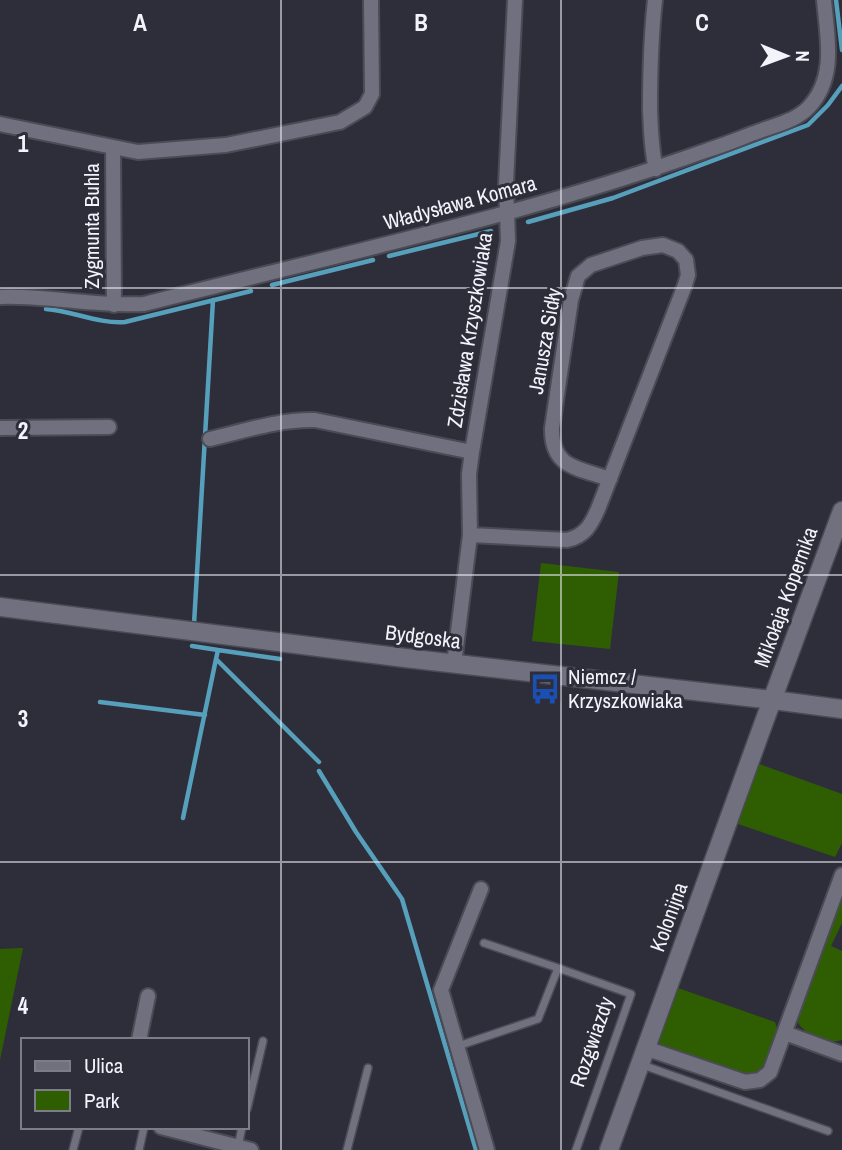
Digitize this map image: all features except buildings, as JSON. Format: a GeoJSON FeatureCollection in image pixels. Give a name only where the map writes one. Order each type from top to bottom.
{"type":"FeatureCollection","features":[{"type":"Feature","properties":{"kind":"street"},"geometry":{"type":"LineString","coordinates":[[0,124],[138,152],[226,145],[340,122],[365,107],[372,94],[371,0]]}},
{"type":"Feature","properties":{"kind":"street","name":"Zdzisława Krzyszkowiaka"},"geometry":{"type":"LineString","coordinates":[[454,664],[470,535],[472,452],[508,241],[506,184],[515,0]]}},
{"type":"Feature","properties":{"kind":"street"},"geometry":{"type":"LineString","coordinates":[[656,0],[650,83],[651,150],[656,169]]}},
{"type":"Feature","properties":{"kind":"street","name":"Władysława Komara"},"geometry":{"type":"LineString","coordinates":[[0,297],[24,296],[144,304],[401,241],[656,169],[795,118],[809,108],[826,78],[829,59],[824,0]]}},
{"type":"Feature","properties":{"kind":"street","name":"Zygmunta Buhla"},"geometry":{"type":"LineString","coordinates":[[113,148],[114,304]]}},
{"type":"Feature","properties":{"kind":"street","name":"Janusza Sidły"},"geometry":{"type":"LineString","coordinates":[[470,535],[567,540],[578,538],[593,521],[610,479],[688,275],[686,260],[678,251],[663,245],[642,247],[591,265],[578,276],[571,300],[552,442],[556,454],[563,462],[610,479]]}},
{"type":"Feature","properties":{"kind":"street"},"geometry":{"type":"LineString","coordinates":[[211,439],[278,424],[315,420],[472,452]]}},
{"type":"Feature","properties":{"kind":"street"},"geometry":{"type":"LineString","coordinates":[[0,428],[109,427]]}},
{"type":"Feature","properties":{"kind":"street","name":"Mikołaja Kopernika"},"geometry":{"type":"LineString","coordinates":[[773,700],[842,511]]}},
{"type":"Feature","properties":{"kind":"street","name":"Bydgoska"},"geometry":{"type":"LineString","coordinates":[[0,607],[842,709]]}},
{"type":"Feature","properties":{"kind":"street","name":"Kolonijna"},"geometry":{"type":"LineString","coordinates":[[609,1150],[773,700]]}},
{"type":"Feature","properties":{"kind":"street"},"geometry":{"type":"LineString","coordinates":[[643,1056],[745,1082],[760,1080],[770,1072],[842,874]]}},
{"type":"Feature","properties":{"kind":"street"},"geometry":{"type":"LineString","coordinates":[[481,889],[441,990],[487,1150]]}},
{"type":"Feature","properties":{"kind":"street"},"geometry":{"type":"LineString","coordinates":[[139,1038],[148,996]]}},
{"type":"Feature","properties":{"kind":"street"},"geometry":{"type":"LineString","coordinates":[[785,1033],[842,1054]]}},
{"type":"Feature","properties":{"kind":"street"},"geometry":{"type":"LineString","coordinates":[[169,1129],[244,1148]]}},
{"type":"Feature","properties":{"kind":"lane"},"geometry":{"type":"LineString","coordinates":[[458,1046],[538,1019],[558,968],[484,943]]}},
{"type":"Feature","properties":{"kind":"lane","name":"Rozgwiazdy"},"geometry":{"type":"LineString","coordinates":[[558,968],[631,994],[576,1150]]}},
{"type":"Feature","properties":{"kind":"lane"},"geometry":{"type":"LineString","coordinates":[[248,1105],[263,1041]]}},
{"type":"Feature","properties":{"kind":"lane"},"geometry":{"type":"LineString","coordinates":[[643,1056],[828,1132]]}},
{"type":"Feature","properties":{"kind":"lane"},"geometry":{"type":"LineString","coordinates":[[347,1150],[368,1068]]}},
{"type":"Feature","properties":{"kind":"lane"},"geometry":{"type":"LineString","coordinates":[[73,1150],[78,1129]]}},
{"type":"Feature","properties":{"kind":"lane"},"geometry":{"type":"LineString","coordinates":[[139,1150],[144,1129]]}},
{"type":"Feature","properties":{"kind":"lane"},"geometry":{"type":"LineString","coordinates":[[242,1129],[244,1148]]}},
{"type":"Feature","properties":{"kind":"green space"},"geometry":{"type":"Polygon","coordinates":[[[541,563],[619,572],[610,649],[532,641],[541,563]]]}},
{"type":"Feature","properties":{"kind":"green space"},"geometry":{"type":"Polygon","coordinates":[[[759,764],[842,794],[842,843],[835,857],[738,824],[759,764]]]}},
{"type":"Feature","properties":{"kind":"green space"},"geometry":{"type":"Polygon","coordinates":[[[842,899],[842,923],[831,946],[842,951],[842,1040],[830,1041],[812,1035],[798,1023],[842,899]]]}},
{"type":"Feature","properties":{"kind":"green space"},"geometry":{"type":"Polygon","coordinates":[[[23,948],[0,1060],[0,949],[23,948]]]}},
{"type":"Feature","properties":{"kind":"green space"},"geometry":{"type":"Polygon","coordinates":[[[678,988],[775,1022],[777,1028],[770,1051],[759,1072],[747,1074],[660,1046],[659,1041],[678,988]]]}},
{"type":"Feature","properties":{"kind":"waterway"},"geometry":{"type":"LineString","coordinates":[[836,0],[842,50]]}},
{"type":"Feature","properties":{"kind":"waterway"},"geometry":{"type":"LineString","coordinates":[[528,222],[613,198],[808,125],[842,86]]}},
{"type":"Feature","properties":{"kind":"waterway"},"geometry":{"type":"LineString","coordinates":[[389,256],[491,231]]}},
{"type":"Feature","properties":{"kind":"waterway"},"geometry":{"type":"LineString","coordinates":[[272,285],[373,260]]}},
{"type":"Feature","properties":{"kind":"waterway"},"geometry":{"type":"LineString","coordinates":[[46,309],[105,321],[125,322],[251,291]]}},
{"type":"Feature","properties":{"kind":"waterway"},"geometry":{"type":"LineString","coordinates":[[194,624],[213,300]]}},
{"type":"Feature","properties":{"kind":"waterway"},"geometry":{"type":"LineString","coordinates":[[192,646],[218,650],[216,659],[319,762]]}},
{"type":"Feature","properties":{"kind":"waterway"},"geometry":{"type":"LineString","coordinates":[[218,650],[280,659]]}},
{"type":"Feature","properties":{"kind":"waterway"},"geometry":{"type":"LineString","coordinates":[[183,818],[216,659]]}},
{"type":"Feature","properties":{"kind":"waterway"},"geometry":{"type":"LineString","coordinates":[[100,702],[205,715]]}},
{"type":"Feature","properties":{"kind":"waterway"},"geometry":{"type":"LineString","coordinates":[[319,771],[356,832],[402,899],[476,1150]]}},
{"type":"Feature","properties":{"kind":"place","name":"Niemcz / Krzyszkowiaka"},"geometry":{"type":"Point","coordinates":[545,689]}}]}
